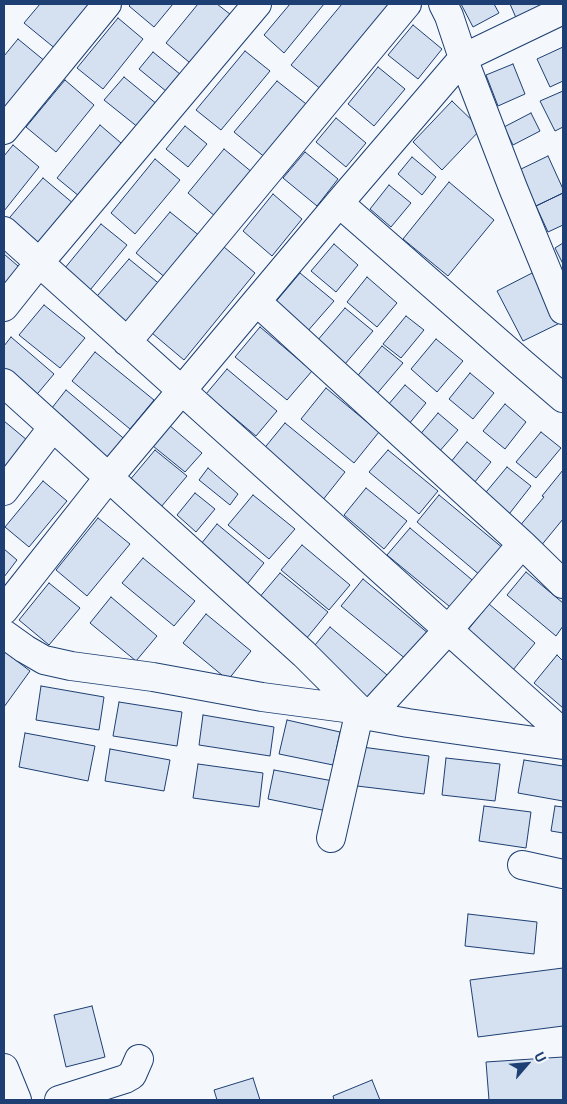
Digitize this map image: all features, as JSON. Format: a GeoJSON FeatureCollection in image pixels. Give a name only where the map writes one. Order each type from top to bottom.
{"type":"FeatureCollection","features":[{"type":"Feature","properties":{"kind":"street"},"geometry":{"type":"LineString","coordinates":[[4,130],[107,4]]}},
{"type":"Feature","properties":{"kind":"street"},"geometry":{"type":"LineString","coordinates":[[4,307],[257,4]]}},
{"type":"Feature","properties":{"kind":"street"},"geometry":{"type":"LineString","coordinates":[[127,342],[407,4]]}},
{"type":"Feature","properties":{"kind":"street"},"geometry":{"type":"LineString","coordinates":[[443,4],[449,16],[462,58],[563,310]]}},
{"type":"Feature","properties":{"kind":"street"},"geometry":{"type":"LineString","coordinates":[[4,610],[109,477],[462,58],[563,10]]}},
{"type":"Feature","properties":{"kind":"street"},"geometry":{"type":"LineString","coordinates":[[339,204],[563,398]]}},
{"type":"Feature","properties":{"kind":"street"},"geometry":{"type":"LineString","coordinates":[[4,231],[563,733]]}},
{"type":"Feature","properties":{"kind":"street"},"geometry":{"type":"LineString","coordinates":[[257,302],[522,544],[563,584]]}},
{"type":"Feature","properties":{"kind":"street"},"geometry":{"type":"LineString","coordinates":[[4,383],[304,654],[364,713]]}},
{"type":"Feature","properties":{"kind":"street"},"geometry":{"type":"LineString","coordinates":[[4,490],[54,427]]}},
{"type":"Feature","properties":{"kind":"street"},"geometry":{"type":"LineString","coordinates":[[331,838],[364,713],[448,630],[522,544]]}},
{"type":"Feature","properties":{"kind":"street"},"geometry":{"type":"LineString","coordinates":[[4,634],[24,649],[44,660],[71,666],[364,713],[408,724],[563,745]]}},
{"type":"Feature","properties":{"kind":"street"},"geometry":{"type":"LineString","coordinates":[[522,865],[563,874]]}},
{"type":"Feature","properties":{"kind":"street"},"geometry":{"type":"LineString","coordinates":[[59,1100],[125,1079],[132,1075],[139,1059]]}},
{"type":"Feature","properties":{"kind":"street"},"geometry":{"type":"LineString","coordinates":[[4,1068],[17,1100]]}},
{"type":"Feature","properties":{"kind":"building"},"geometry":{"type":"Polygon","coordinates":[[[40,4],[95,4],[57,50],[24,23],[40,4]]]}},
{"type":"Feature","properties":{"kind":"building"},"geometry":{"type":"Polygon","coordinates":[[[131,4],[173,4],[154,27],[129,6],[131,4]]]}},
{"type":"Feature","properties":{"kind":"building"},"geometry":{"type":"Polygon","coordinates":[[[198,4],[217,4],[235,18],[195,67],[166,43],[198,4]]]}},
{"type":"Feature","properties":{"kind":"building"},"geometry":{"type":"Polygon","coordinates":[[[290,4],[324,4],[284,53],[264,35],[290,4]]]}},
{"type":"Feature","properties":{"kind":"building"},"geometry":{"type":"Polygon","coordinates":[[[342,4],[392,4],[322,90],[291,65],[342,4]]]}},
{"type":"Feature","properties":{"kind":"building"},"geometry":{"type":"Polygon","coordinates":[[[461,4],[494,4],[499,13],[473,27],[461,4]]]}},
{"type":"Feature","properties":{"kind":"building"},"geometry":{"type":"Polygon","coordinates":[[[510,4],[552,4],[517,20],[510,4]]]}},
{"type":"Feature","properties":{"kind":"building"},"geometry":{"type":"Polygon","coordinates":[[[118,18],[143,39],[103,89],[77,68],[118,18]]]}},
{"type":"Feature","properties":{"kind":"building"},"geometry":{"type":"Polygon","coordinates":[[[413,25],[442,49],[418,79],[388,55],[413,25]]]}},
{"type":"Feature","properties":{"kind":"building"},"geometry":{"type":"Polygon","coordinates":[[[18,39],[46,62],[4,113],[4,56],[18,39]]]}},
{"type":"Feature","properties":{"kind":"building"},"geometry":{"type":"Polygon","coordinates":[[[563,47],[563,81],[550,87],[537,59],[563,47]]]}},
{"type":"Feature","properties":{"kind":"building"},"geometry":{"type":"Polygon","coordinates":[[[245,51],[270,71],[221,130],[196,110],[245,51]]]}},
{"type":"Feature","properties":{"kind":"building"},"geometry":{"type":"Polygon","coordinates":[[[153,52],[186,79],[172,96],[139,69],[153,52]]]}},
{"type":"Feature","properties":{"kind":"building"},"geometry":{"type":"Polygon","coordinates":[[[513,64],[525,94],[498,106],[486,75],[513,64]]]}},
{"type":"Feature","properties":{"kind":"building"},"geometry":{"type":"Polygon","coordinates":[[[378,67],[405,89],[374,126],[348,104],[378,67]]]}},
{"type":"Feature","properties":{"kind":"building"},"geometry":{"type":"Polygon","coordinates":[[[124,77],[158,105],[139,128],[104,100],[124,77]]]}},
{"type":"Feature","properties":{"kind":"building"},"geometry":{"type":"Polygon","coordinates":[[[65,80],[94,105],[56,152],[26,127],[65,80]]]}},
{"type":"Feature","properties":{"kind":"building"},"geometry":{"type":"Polygon","coordinates":[[[277,81],[310,107],[267,159],[234,132],[277,81]]]}},
{"type":"Feature","properties":{"kind":"building"},"geometry":{"type":"Polygon","coordinates":[[[563,91],[563,127],[555,131],[540,101],[563,91]]]}},
{"type":"Feature","properties":{"kind":"building"},"geometry":{"type":"Polygon","coordinates":[[[452,101],[481,129],[442,170],[413,142],[452,101]]]}},
{"type":"Feature","properties":{"kind":"building"},"geometry":{"type":"Polygon","coordinates":[[[531,113],[540,131],[513,145],[504,127],[531,113]]]}},
{"type":"Feature","properties":{"kind":"building"},"geometry":{"type":"Polygon","coordinates":[[[336,118],[366,143],[346,167],[316,142],[336,118]]]}},
{"type":"Feature","properties":{"kind":"building"},"geometry":{"type":"Polygon","coordinates":[[[100,125],[128,149],[85,201],[57,178],[100,125]]]}},
{"type":"Feature","properties":{"kind":"building"},"geometry":{"type":"Polygon","coordinates":[[[185,126],[207,144],[188,167],[166,149],[185,126]]]}},
{"type":"Feature","properties":{"kind":"building"},"geometry":{"type":"Polygon","coordinates":[[[13,145],[39,167],[4,211],[4,156],[13,145]]]}},
{"type":"Feature","properties":{"kind":"building"},"geometry":{"type":"Polygon","coordinates":[[[224,149],[253,173],[216,217],[188,193],[224,149]]]}},
{"type":"Feature","properties":{"kind":"building"},"geometry":{"type":"Polygon","coordinates":[[[305,152],[338,179],[317,206],[283,178],[305,152]]]}},
{"type":"Feature","properties":{"kind":"building"},"geometry":{"type":"Polygon","coordinates":[[[548,156],[563,189],[563,193],[536,206],[519,170],[548,156]]]}},
{"type":"Feature","properties":{"kind":"building"},"geometry":{"type":"Polygon","coordinates":[[[412,157],[436,177],[422,195],[398,174],[412,157]]]}},
{"type":"Feature","properties":{"kind":"building"},"geometry":{"type":"Polygon","coordinates":[[[155,159],[180,180],[135,234],[111,213],[155,159]]]}},
{"type":"Feature","properties":{"kind":"building"},"geometry":{"type":"Polygon","coordinates":[[[43,178],[74,204],[37,250],[5,223],[43,178]]]}},
{"type":"Feature","properties":{"kind":"building"},"geometry":{"type":"Polygon","coordinates":[[[449,182],[494,220],[448,276],[403,239],[449,182]]]}},
{"type":"Feature","properties":{"kind":"building"},"geometry":{"type":"Polygon","coordinates":[[[389,185],[411,203],[391,227],[370,209],[389,185]]]}},
{"type":"Feature","properties":{"kind":"building"},"geometry":{"type":"Polygon","coordinates":[[[563,193],[563,225],[548,232],[536,206],[563,193]]]}},
{"type":"Feature","properties":{"kind":"building"},"geometry":{"type":"Polygon","coordinates":[[[273,194],[302,219],[272,256],[243,231],[273,194]]]}},
{"type":"Feature","properties":{"kind":"building"},"geometry":{"type":"Polygon","coordinates":[[[170,212],[201,237],[167,279],[136,253],[170,212]]]}},
{"type":"Feature","properties":{"kind":"building"},"geometry":{"type":"Polygon","coordinates":[[[101,224],[127,245],[86,295],[60,274],[101,224]]]}},
{"type":"Feature","properties":{"kind":"building"},"geometry":{"type":"Polygon","coordinates":[[[563,243],[563,264],[555,248],[563,243]]]}},
{"type":"Feature","properties":{"kind":"building"},"geometry":{"type":"Polygon","coordinates":[[[334,244],[358,265],[336,292],[311,271],[334,244]]]}},
{"type":"Feature","properties":{"kind":"building"},"geometry":{"type":"Polygon","coordinates":[[[224,247],[255,273],[184,360],[152,333],[224,247]]]}},
{"type":"Feature","properties":{"kind":"building"},"geometry":{"type":"Polygon","coordinates":[[[4,254],[25,272],[4,297],[4,254]]]}},
{"type":"Feature","properties":{"kind":"building"},"geometry":{"type":"Polygon","coordinates":[[[129,259],[162,286],[126,330],[92,302],[129,259]]]}},
{"type":"Feature","properties":{"kind":"building"},"geometry":{"type":"Polygon","coordinates":[[[536,271],[562,322],[523,341],[497,291],[536,271]]]}},
{"type":"Feature","properties":{"kind":"building"},"geometry":{"type":"Polygon","coordinates":[[[300,273],[334,301],[306,333],[273,305],[300,273]]]}},
{"type":"Feature","properties":{"kind":"building"},"geometry":{"type":"Polygon","coordinates":[[[367,277],[397,303],[377,327],[347,302],[367,277]]]}},
{"type":"Feature","properties":{"kind":"building"},"geometry":{"type":"Polygon","coordinates":[[[44,305],[85,338],[60,368],[19,335],[44,305]]]}},
{"type":"Feature","properties":{"kind":"building"},"geometry":{"type":"Polygon","coordinates":[[[345,308],[373,331],[345,364],[317,341],[345,308]]]}},
{"type":"Feature","properties":{"kind":"building"},"geometry":{"type":"Polygon","coordinates":[[[406,316],[424,330],[401,358],[383,344],[406,316]]]}},
{"type":"Feature","properties":{"kind":"building"},"geometry":{"type":"Polygon","coordinates":[[[260,327],[312,371],[287,400],[235,357],[260,327]]]}},
{"type":"Feature","properties":{"kind":"building"},"geometry":{"type":"Polygon","coordinates":[[[11,337],[54,374],[33,399],[4,375],[4,346],[11,337]]]}},
{"type":"Feature","properties":{"kind":"building"},"geometry":{"type":"Polygon","coordinates":[[[436,339],[463,361],[437,392],[411,369],[436,339]]]}},
{"type":"Feature","properties":{"kind":"building"},"geometry":{"type":"Polygon","coordinates":[[[382,346],[403,363],[375,396],[355,379],[382,346]]]}},
{"type":"Feature","properties":{"kind":"building"},"geometry":{"type":"Polygon","coordinates":[[[95,352],[154,400],[130,429],[72,381],[95,352]]]}},
{"type":"Feature","properties":{"kind":"building"},"geometry":{"type":"Polygon","coordinates":[[[227,369],[277,411],[256,436],[206,394],[227,369]]]}},
{"type":"Feature","properties":{"kind":"building"},"geometry":{"type":"Polygon","coordinates":[[[470,373],[494,393],[473,419],[449,399],[470,373]]]}},
{"type":"Feature","properties":{"kind":"building"},"geometry":{"type":"Polygon","coordinates":[[[405,385],[426,403],[404,430],[382,412],[405,385]]]}},
{"type":"Feature","properties":{"kind":"building"},"geometry":{"type":"Polygon","coordinates":[[[326,388],[379,432],[354,463],[301,419],[326,388]]]}},
{"type":"Feature","properties":{"kind":"building"},"geometry":{"type":"Polygon","coordinates":[[[66,390],[128,442],[110,464],[48,413],[66,390]]]}},
{"type":"Feature","properties":{"kind":"building"},"geometry":{"type":"Polygon","coordinates":[[[505,404],[526,422],[505,449],[483,431],[505,404]]]}},
{"type":"Feature","properties":{"kind":"building"},"geometry":{"type":"Polygon","coordinates":[[[438,413],[458,430],[438,453],[418,437],[438,413]]]}},
{"type":"Feature","properties":{"kind":"building"},"geometry":{"type":"Polygon","coordinates":[[[4,421],[33,445],[4,481],[4,421]]]}},
{"type":"Feature","properties":{"kind":"building"},"geometry":{"type":"Polygon","coordinates":[[[285,423],[345,472],[322,501],[262,451],[285,423]]]}},
{"type":"Feature","properties":{"kind":"building"},"geometry":{"type":"Polygon","coordinates":[[[169,425],[202,453],[185,472],[153,446],[169,425]]]}},
{"type":"Feature","properties":{"kind":"building"},"geometry":{"type":"Polygon","coordinates":[[[541,432],[561,448],[536,478],[516,462],[541,432]]]}},
{"type":"Feature","properties":{"kind":"building"},"geometry":{"type":"Polygon","coordinates":[[[467,442],[491,462],[470,488],[446,468],[467,442]]]}},
{"type":"Feature","properties":{"kind":"building"},"geometry":{"type":"Polygon","coordinates":[[[155,450],[187,476],[161,507],[129,481],[155,450]]]}},
{"type":"Feature","properties":{"kind":"building"},"geometry":{"type":"Polygon","coordinates":[[[388,450],[438,491],[419,514],[369,472],[388,450]]]}},
{"type":"Feature","properties":{"kind":"building"},"geometry":{"type":"Polygon","coordinates":[[[507,467],[531,486],[506,518],[482,497],[507,467]]]}},
{"type":"Feature","properties":{"kind":"building"},"geometry":{"type":"Polygon","coordinates":[[[208,468],[238,494],[230,505],[199,480],[208,468]]]}},
{"type":"Feature","properties":{"kind":"building"},"geometry":{"type":"Polygon","coordinates":[[[563,470],[563,519],[540,547],[518,528],[544,497],[542,496],[563,470]]]}},
{"type":"Feature","properties":{"kind":"building"},"geometry":{"type":"Polygon","coordinates":[[[43,481],[67,501],[29,547],[5,527],[43,481]]]}},
{"type":"Feature","properties":{"kind":"building"},"geometry":{"type":"Polygon","coordinates":[[[366,488],[407,521],[384,549],[344,515],[366,488]]]}},
{"type":"Feature","properties":{"kind":"building"},"geometry":{"type":"Polygon","coordinates":[[[195,493],[215,509],[196,532],[177,515],[195,493]]]}},
{"type":"Feature","properties":{"kind":"building"},"geometry":{"type":"Polygon","coordinates":[[[253,495],[295,529],[269,559],[228,525],[253,495]]]}},
{"type":"Feature","properties":{"kind":"building"},"geometry":{"type":"Polygon","coordinates":[[[439,495],[504,549],[481,576],[417,522],[439,495]]]}},
{"type":"Feature","properties":{"kind":"building"},"geometry":{"type":"Polygon","coordinates":[[[98,518],[130,544],[87,596],[56,570],[98,518]]]}},
{"type":"Feature","properties":{"kind":"building"},"geometry":{"type":"Polygon","coordinates":[[[217,524],[264,563],[244,588],[197,549],[217,524]]]}},
{"type":"Feature","properties":{"kind":"building"},"geometry":{"type":"Polygon","coordinates":[[[410,528],[477,584],[455,611],[387,555],[410,528]]]}},
{"type":"Feature","properties":{"kind":"building"},"geometry":{"type":"Polygon","coordinates":[[[302,545],[350,585],[329,610],[281,570],[302,545]]]}},
{"type":"Feature","properties":{"kind":"building"},"geometry":{"type":"Polygon","coordinates":[[[4,549],[17,560],[4,577],[4,549]]]}},
{"type":"Feature","properties":{"kind":"building"},"geometry":{"type":"Polygon","coordinates":[[[143,558],[195,601],[174,626],[122,583],[143,558]]]}},
{"type":"Feature","properties":{"kind":"building"},"geometry":{"type":"Polygon","coordinates":[[[526,572],[563,603],[563,626],[556,636],[507,595],[526,572]]]}},
{"type":"Feature","properties":{"kind":"building"},"geometry":{"type":"Polygon","coordinates":[[[280,573],[328,612],[306,639],[258,599],[280,573]]]}},
{"type":"Feature","properties":{"kind":"building"},"geometry":{"type":"Polygon","coordinates":[[[363,579],[429,634],[407,660],[341,606],[363,579]]]}},
{"type":"Feature","properties":{"kind":"building"},"geometry":{"type":"Polygon","coordinates":[[[49,583],[80,608],[49,645],[19,620],[49,583]]]}},
{"type":"Feature","properties":{"kind":"building"},"geometry":{"type":"Polygon","coordinates":[[[111,597],[157,636],[136,661],[90,623],[111,597]]]}},
{"type":"Feature","properties":{"kind":"building"},"geometry":{"type":"Polygon","coordinates":[[[489,604],[535,643],[513,670],[467,631],[489,604]]]}},
{"type":"Feature","properties":{"kind":"building"},"geometry":{"type":"Polygon","coordinates":[[[206,614],[251,651],[228,680],[183,643],[206,614]]]}},
{"type":"Feature","properties":{"kind":"building"},"geometry":{"type":"Polygon","coordinates":[[[330,627],[393,680],[374,704],[310,651],[330,627]]]}},
{"type":"Feature","properties":{"kind":"building"},"geometry":{"type":"Polygon","coordinates":[[[4,651],[30,671],[4,707],[4,651]]]}},
{"type":"Feature","properties":{"kind":"building"},"geometry":{"type":"Polygon","coordinates":[[[557,655],[563,661],[563,708],[534,683],[557,655]]]}},
{"type":"Feature","properties":{"kind":"building"},"geometry":{"type":"Polygon","coordinates":[[[41,686],[104,697],[99,730],[36,720],[41,686]]]}},
{"type":"Feature","properties":{"kind":"building"},"geometry":{"type":"Polygon","coordinates":[[[119,702],[182,712],[177,746],[113,736],[119,702]]]}},
{"type":"Feature","properties":{"kind":"building"},"geometry":{"type":"Polygon","coordinates":[[[203,715],[274,727],[270,756],[199,745],[203,715]]]}},
{"type":"Feature","properties":{"kind":"building"},"geometry":{"type":"Polygon","coordinates":[[[287,720],[340,732],[333,765],[279,754],[287,720]]]}},
{"type":"Feature","properties":{"kind":"building"},"geometry":{"type":"Polygon","coordinates":[[[25,733],[95,746],[88,781],[19,767],[25,733]]]}},
{"type":"Feature","properties":{"kind":"building"},"geometry":{"type":"Polygon","coordinates":[[[362,747],[429,756],[424,794],[357,786],[362,747]]]}},
{"type":"Feature","properties":{"kind":"building"},"geometry":{"type":"Polygon","coordinates":[[[110,749],[170,760],[164,791],[105,781],[110,749]]]}},
{"type":"Feature","properties":{"kind":"building"},"geometry":{"type":"Polygon","coordinates":[[[446,758],[500,764],[495,801],[442,795],[446,758]]]}},
{"type":"Feature","properties":{"kind":"building"},"geometry":{"type":"Polygon","coordinates":[[[524,760],[563,766],[563,801],[518,793],[524,760]]]}},
{"type":"Feature","properties":{"kind":"building"},"geometry":{"type":"Polygon","coordinates":[[[198,764],[263,773],[259,807],[193,798],[198,764]]]}},
{"type":"Feature","properties":{"kind":"building"},"geometry":{"type":"Polygon","coordinates":[[[274,770],[333,781],[327,811],[268,799],[274,770]]]}},
{"type":"Feature","properties":{"kind":"building"},"geometry":{"type":"Polygon","coordinates":[[[484,806],[531,812],[526,848],[479,841],[484,806]]]}},
{"type":"Feature","properties":{"kind":"building"},"geometry":{"type":"Polygon","coordinates":[[[555,806],[563,807],[563,833],[551,831],[555,806]]]}},
{"type":"Feature","properties":{"kind":"building"},"geometry":{"type":"Polygon","coordinates":[[[468,914],[537,922],[534,954],[465,946],[468,914]]]}},
{"type":"Feature","properties":{"kind":"building"},"geometry":{"type":"Polygon","coordinates":[[[563,968],[563,1026],[478,1037],[470,980],[563,968]]]}},
{"type":"Feature","properties":{"kind":"building"},"geometry":{"type":"Polygon","coordinates":[[[92,1006],[105,1057],[66,1067],[54,1015],[92,1006]]]}},
{"type":"Feature","properties":{"kind":"building"},"geometry":{"type":"Polygon","coordinates":[[[563,1057],[563,1100],[489,1100],[486,1062],[563,1057]]]}},
{"type":"Feature","properties":{"kind":"building"},"geometry":{"type":"Polygon","coordinates":[[[253,1078],[260,1100],[217,1100],[214,1090],[253,1078]]]}},
{"type":"Feature","properties":{"kind":"building"},"geometry":{"type":"Polygon","coordinates":[[[372,1080],[380,1100],[334,1100],[333,1096],[372,1080]]]}}]}
